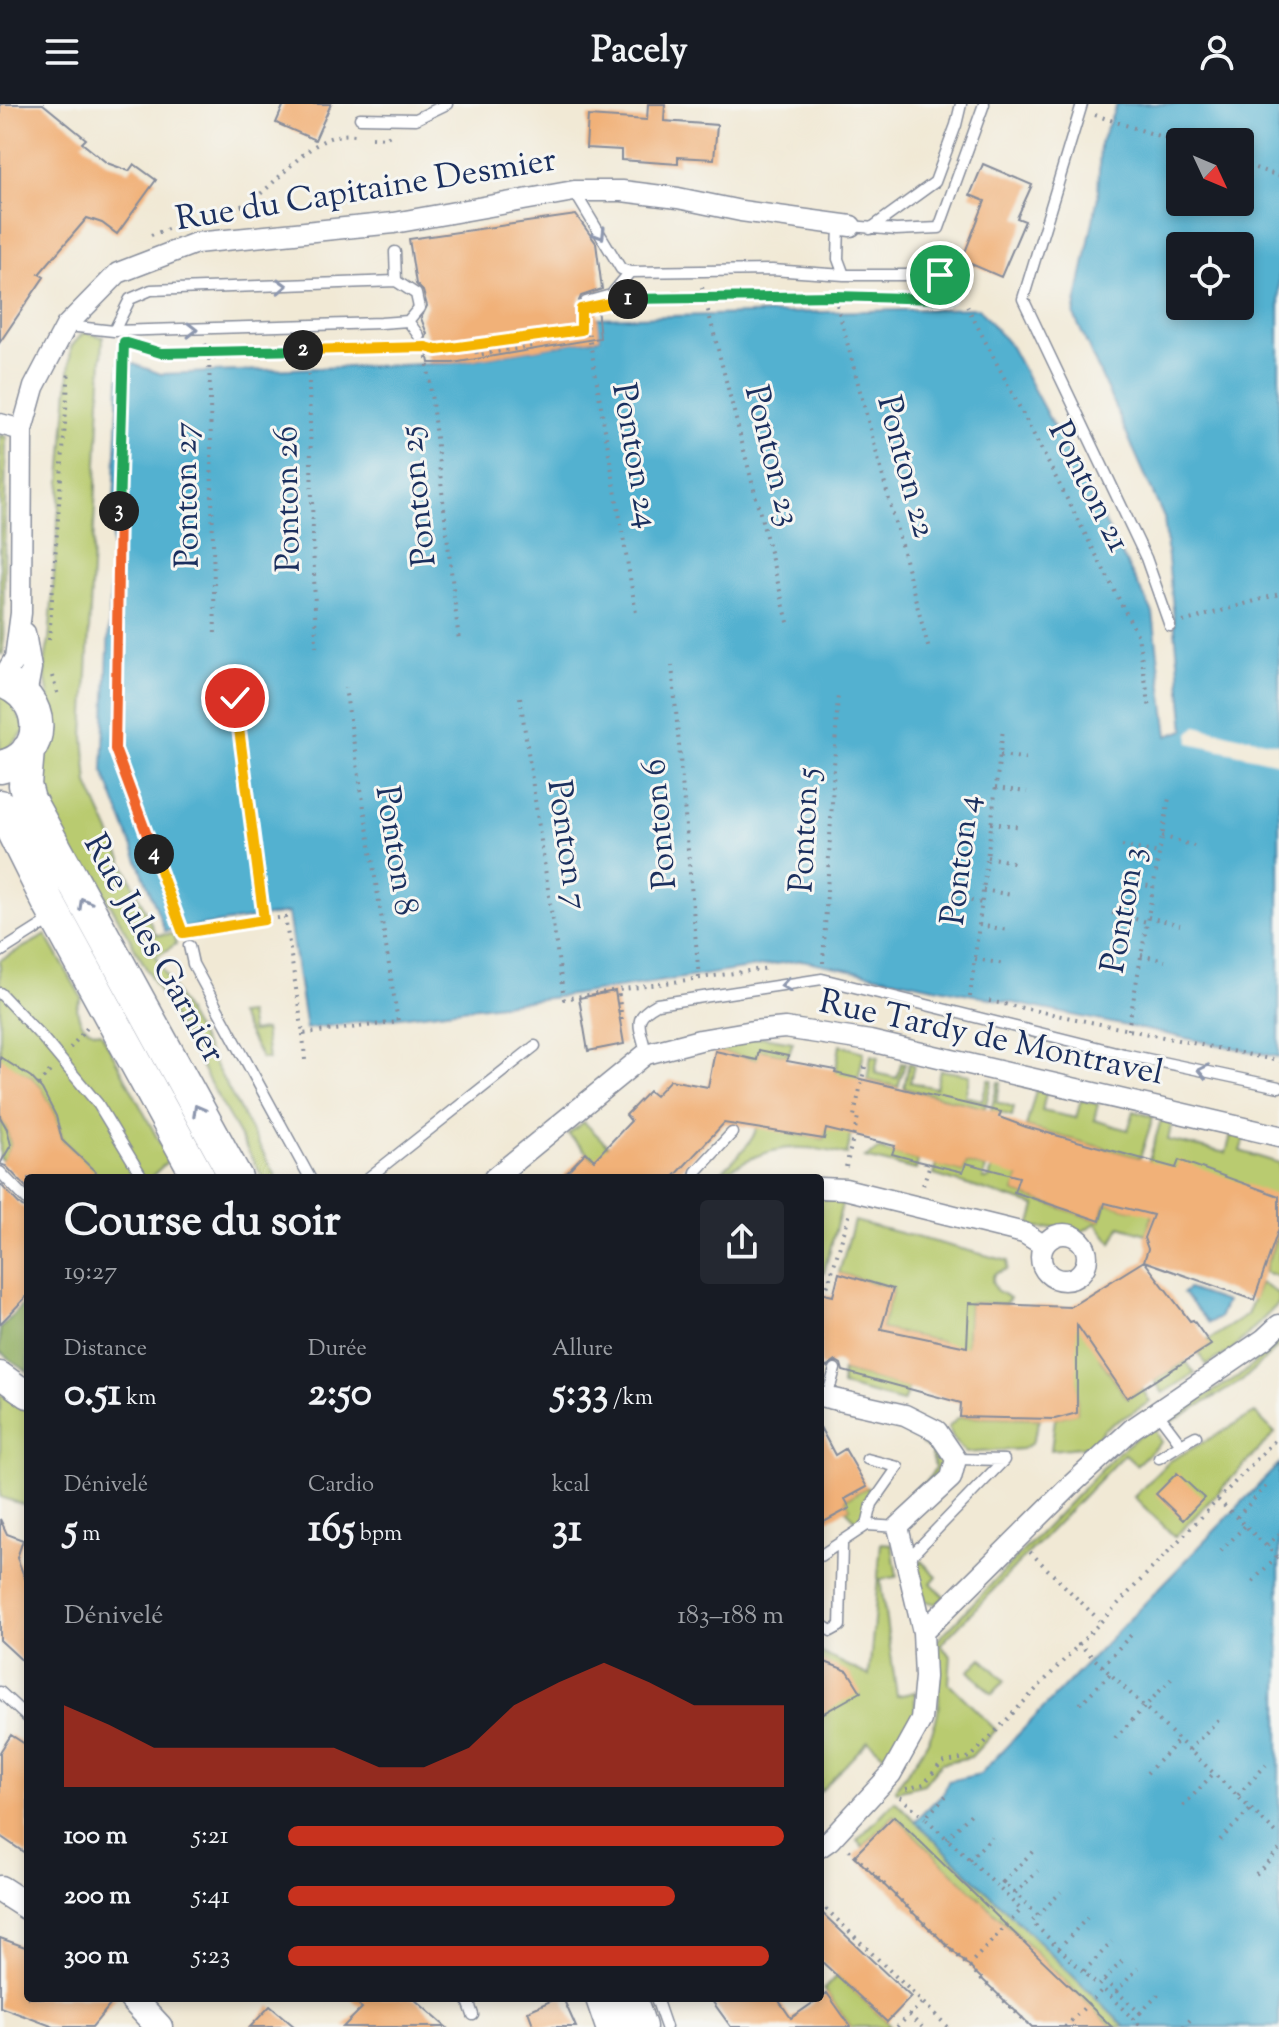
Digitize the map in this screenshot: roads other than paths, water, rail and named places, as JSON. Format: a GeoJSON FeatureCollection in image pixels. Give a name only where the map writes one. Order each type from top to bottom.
{"type":"FeatureCollection","features":[{"type":"Feature","properties":{"kind":"main road","name":"Rue Jules Garnier"},"geometry":{"type":"LineString","coordinates":[[9,686],[33,706],[37,729],[28,750],[25,785],[29,800],[234,1174]]}},
{"type":"Feature","properties":{"kind":"main road"},"geometry":{"type":"LineString","coordinates":[[0,767],[18,761],[28,750]]}},
{"type":"Feature","properties":{"kind":"main road","name":"Rue Jules Garnier"},"geometry":{"type":"LineString","coordinates":[[0,806],[56,917],[197,1174]]}},
{"type":"Feature","properties":{"kind":"main road"},"geometry":{"type":"LineString","coordinates":[[603,2002],[612,2027]]}},
{"type":"Feature","properties":{"kind":"main road"},"geometry":{"type":"LineString","coordinates":[[631,2002],[640,2027]]}},
{"type":"Feature","properties":{"kind":"street","name":"Rue du Capitaine Desmier"},"geometry":{"type":"LineString","coordinates":[[9,686],[21,613],[22,430],[34,387],[66,326],[118,273],[196,243],[394,230],[574,191],[622,191],[678,198],[741,211],[853,226]]}},
{"type":"Feature","properties":{"kind":"street"},"geometry":{"type":"LineString","coordinates":[[0,424],[22,430]]}},
{"type":"Feature","properties":{"kind":"street","name":"Rue du Capitaine Desmier"},"geometry":{"type":"LineString","coordinates":[[9,686],[31,668],[21,613]]}},
{"type":"Feature","properties":{"kind":"street","name":"Rue Tardy de Montravel"},"geometry":{"type":"LineString","coordinates":[[499,1174],[646,1054],[700,1040],[785,1028],[870,1041],[1279,1136]]}},
{"type":"Feature","properties":{"kind":"street"},"geometry":{"type":"LineString","coordinates":[[824,1188],[856,1192],[1024,1233],[1043,1245]]}},
{"type":"Feature","properties":{"kind":"street"},"geometry":{"type":"LineString","coordinates":[[923,1632],[1132,1429],[1264,1339],[1279,1325]]}},
{"type":"Feature","properties":{"kind":"street"},"geometry":{"type":"LineString","coordinates":[[0,1375],[24,1392]]}},
{"type":"Feature","properties":{"kind":"street"},"geometry":{"type":"LineString","coordinates":[[824,1397],[905,1415],[937,1431],[956,1459],[951,1478],[898,1527],[923,1632],[925,1677],[921,1720],[891,1774],[824,1844]]}},
{"type":"Feature","properties":{"kind":"street"},"geometry":{"type":"LineString","coordinates":[[0,1889],[24,1904]]}},
{"type":"Feature","properties":{"kind":"street"},"geometry":{"type":"LineString","coordinates":[[136,2002],[159,2027]]}},
{"type":"Feature","properties":{"kind":"street"},"geometry":{"type":"LineString","coordinates":[[614,2002],[623,2027]]}},
{"type":"Feature","properties":{"kind":"lane"},"geometry":{"type":"LineString","coordinates":[[360,118],[416,119],[447,104]]}},
{"type":"Feature","properties":{"kind":"lane"},"geometry":{"type":"LineString","coordinates":[[844,275],[838,259],[853,226],[935,182],[961,104]]}},
{"type":"Feature","properties":{"kind":"lane"},"geometry":{"type":"LineString","coordinates":[[853,226],[939,228],[984,104]]}},
{"type":"Feature","properties":{"kind":"lane"},"geometry":{"type":"LineString","coordinates":[[1081,107],[1023,299],[1146,558],[1170,626]]}},
{"type":"Feature","properties":{"kind":"lane"},"geometry":{"type":"LineString","coordinates":[[574,191],[621,269],[630,272],[772,270],[844,275],[940,275],[957,296]]}},
{"type":"Feature","properties":{"kind":"lane"},"geometry":{"type":"LineString","coordinates":[[395,252],[396,281]]}},
{"type":"Feature","properties":{"kind":"lane"},"geometry":{"type":"LineString","coordinates":[[584,306],[611,295],[630,272]]}},
{"type":"Feature","properties":{"kind":"lane"},"geometry":{"type":"LineString","coordinates":[[66,326],[114,331],[408,321],[419,308],[416,294],[396,281],[151,290],[130,299],[114,331]]}},
{"type":"Feature","properties":{"kind":"lane"},"geometry":{"type":"LineString","coordinates":[[408,321],[419,336]]}},
{"type":"Feature","properties":{"kind":"lane"},"geometry":{"type":"LineString","coordinates":[[0,952],[56,917]]}},
{"type":"Feature","properties":{"kind":"lane"},"geometry":{"type":"LineString","coordinates":[[189,946],[193,964],[308,1174]]}},
{"type":"Feature","properties":{"kind":"lane"},"geometry":{"type":"LineString","coordinates":[[646,1054],[638,1023],[643,1012],[657,1004],[822,979],[1124,1054],[1279,1087]]}},
{"type":"Feature","properties":{"kind":"lane"},"geometry":{"type":"LineString","coordinates":[[0,993],[98,1104],[140,1174]]}},
{"type":"Feature","properties":{"kind":"lane"},"geometry":{"type":"LineString","coordinates":[[373,1174],[535,1046]]}},
{"type":"Feature","properties":{"kind":"lane"},"geometry":{"type":"LineString","coordinates":[[696,1174],[732,1133]]}},
{"type":"Feature","properties":{"kind":"lane"},"geometry":{"type":"LineString","coordinates":[[0,1172],[24,1197]]}},
{"type":"Feature","properties":{"kind":"lane"},"geometry":{"type":"LineString","coordinates":[[824,1397],[835,1369]]}},
{"type":"Feature","properties":{"kind":"lane"},"geometry":{"type":"LineString","coordinates":[[1156,1411],[1181,1444]]}},
{"type":"Feature","properties":{"kind":"lane"},"geometry":{"type":"LineString","coordinates":[[1159,1458],[1196,1436]]}},
{"type":"Feature","properties":{"kind":"lane"},"geometry":{"type":"LineString","coordinates":[[824,1554],[867,1525],[872,1504],[898,1467],[867,1459]]}},
{"type":"Feature","properties":{"kind":"lane"},"geometry":{"type":"LineString","coordinates":[[905,1561],[1004,1460],[956,1459]]}},
{"type":"Feature","properties":{"kind":"lane"},"geometry":{"type":"LineString","coordinates":[[867,1525],[898,1527]]}},
{"type":"Feature","properties":{"kind":"lane"},"geometry":{"type":"LineString","coordinates":[[824,1627],[831,1631],[840,1626],[842,1544]]}},
{"type":"Feature","properties":{"kind":"lane"},"geometry":{"type":"LineString","coordinates":[[0,1692],[24,1714]]}},
{"type":"Feature","properties":{"kind":"lane"},"geometry":{"type":"LineString","coordinates":[[468,2002],[473,2015]]}},
{"type":"Feature","properties":{"kind":"lane"},"geometry":{"type":"LineString","coordinates":[[657,2002],[666,2027]]}},
{"type":"Feature","properties":{"kind":"water"},"geometry":{"type":"Polygon","coordinates":[[[1117,104],[1279,104],[1279,1057],[802,960],[564,996],[306,1029],[288,913],[165,931],[103,770],[120,359],[161,374],[453,363],[600,338],[597,318],[978,308],[1011,347],[1153,613],[1168,736],[1185,730],[1164,518],[1074,315],[1098,196],[1100,144],[1117,104]]]}},
{"type":"Feature","properties":{"kind":"water"},"geometry":{"type":"Polygon","coordinates":[[[1188,1289],[1226,1302],[1219,1318],[1209,1323],[1183,1293],[1188,1289]]]}},
{"type":"Feature","properties":{"kind":"water"},"geometry":{"type":"Polygon","coordinates":[[[1279,1464],[1279,2027],[1125,2027],[915,1821],[944,1792],[948,1781],[980,1774],[1279,1464]]]}}]}
